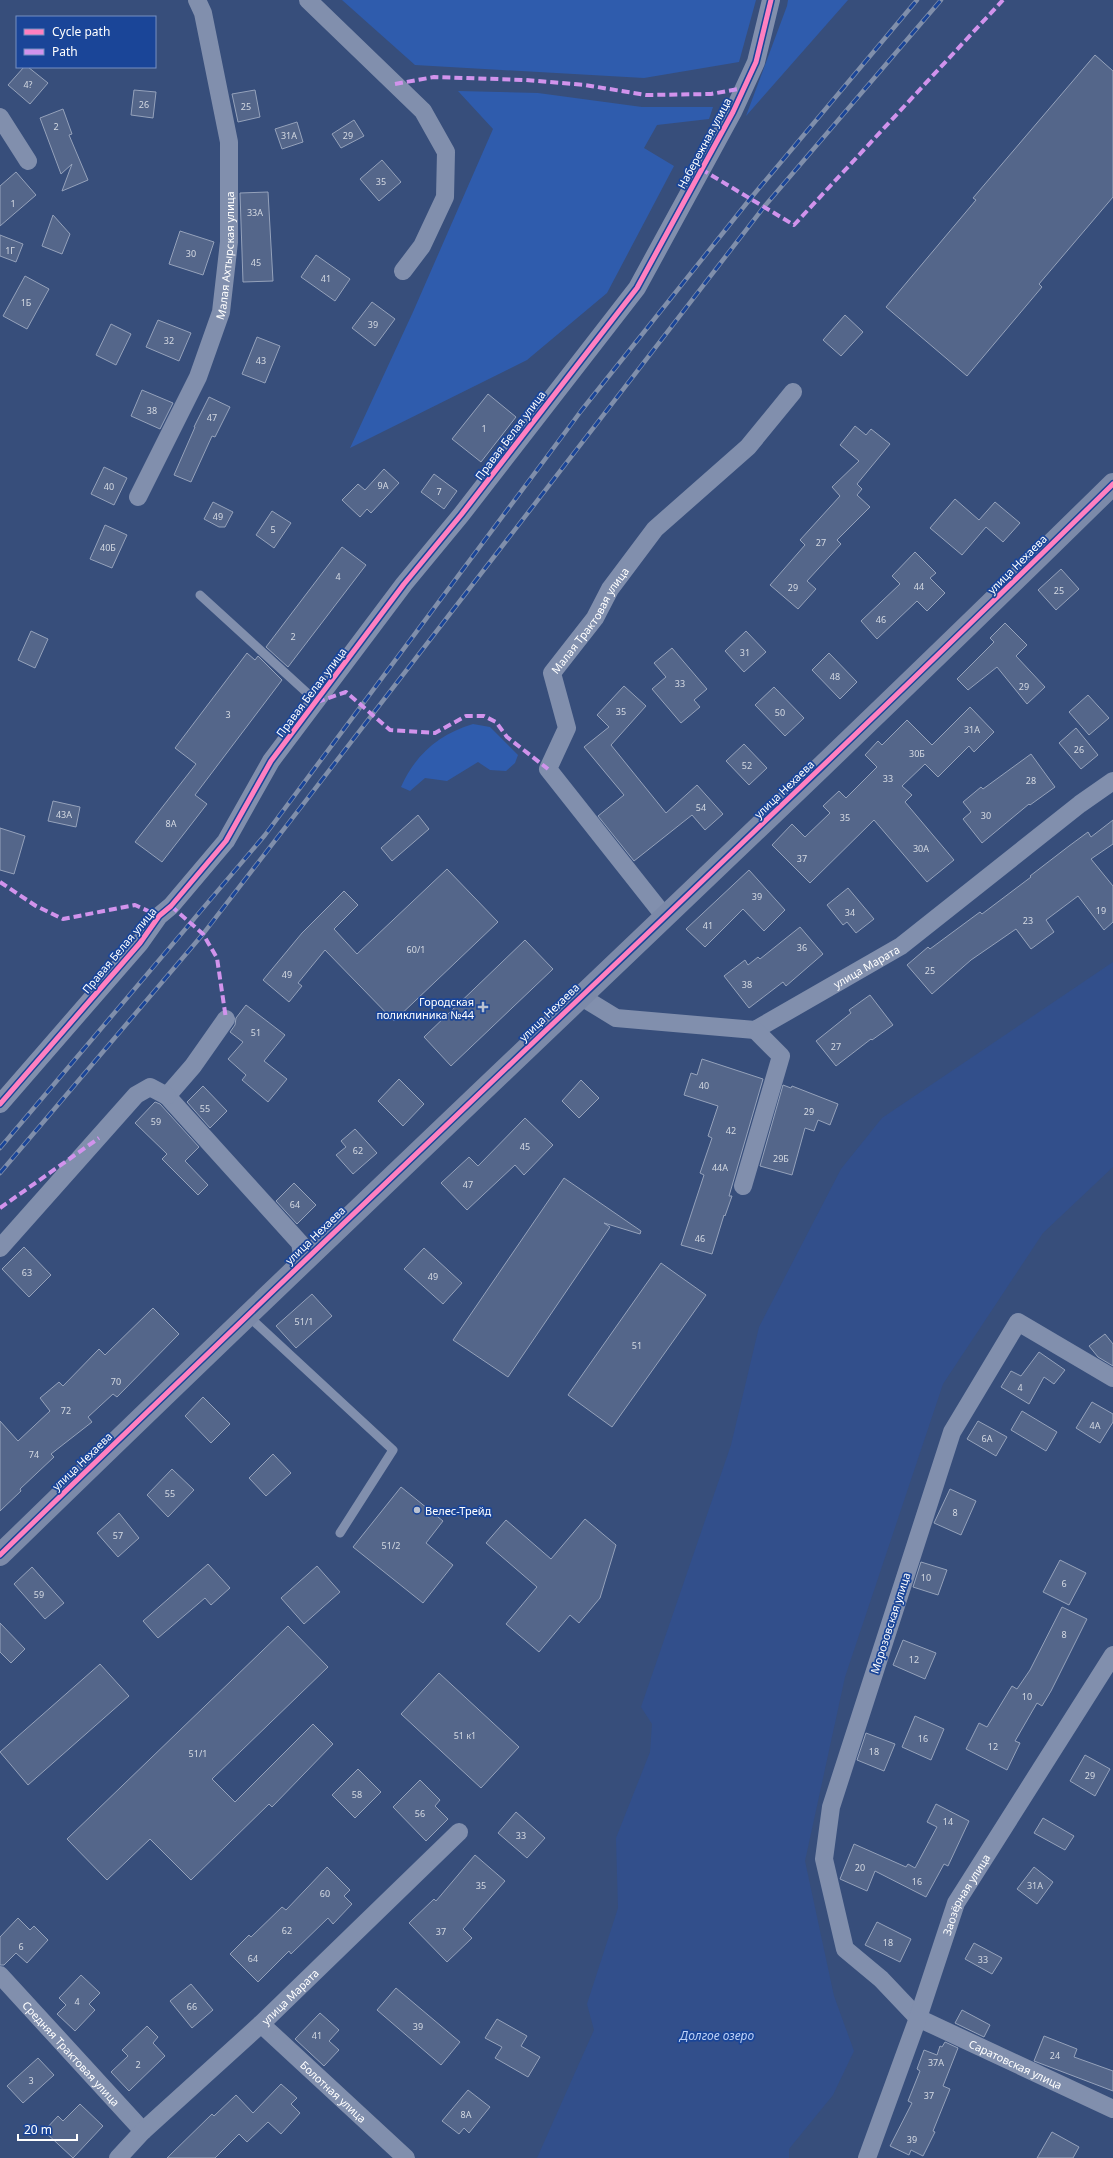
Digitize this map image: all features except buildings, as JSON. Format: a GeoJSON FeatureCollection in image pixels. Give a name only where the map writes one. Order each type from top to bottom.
{"type":"FeatureCollection","features":[{"type":"Feature","properties":{"kind":"street","name":"Малая Ахтырская улица"},"geometry":{"type":"LineString","coordinates":[[138,497],[198,377],[221,312],[228,242],[229,142],[203,13],[197,0]]}},
{"type":"Feature","properties":{"kind":"street"},"geometry":{"type":"LineString","coordinates":[[308,0],[423,111],[446,152],[445,197],[422,246],[403,271]]}},
{"type":"Feature","properties":{"kind":"street","name":"Набережная улица"},"geometry":{"type":"LineString","coordinates":[[637,288],[733,112],[756,62],[771,0]]}},
{"type":"Feature","properties":{"kind":"street"},"geometry":{"type":"LineString","coordinates":[[0,117],[28,161]]}},
{"type":"Feature","properties":{"kind":"street","name":"Правая Белая улица"},"geometry":{"type":"LineString","coordinates":[[0,1104],[140,943],[159,916],[171,906],[226,841],[271,761],[317,702],[404,584],[461,515],[637,288]]}},
{"type":"Feature","properties":{"kind":"street","name":"Малая Трактовая улица"},"geometry":{"type":"LineString","coordinates":[[665,917],[548,769],[567,728],[552,673],[595,618],[610,589],[655,529],[748,447],[793,392]]}},
{"type":"Feature","properties":{"kind":"street","name":"улица Нехаева"},"geometry":{"type":"LineString","coordinates":[[0,1555],[303,1260],[665,917],[1113,484]]}},
{"type":"Feature","properties":{"kind":"street","name":"улица Марата"},"geometry":{"type":"LineString","coordinates":[[754,1030],[901,946],[1080,804],[1113,781]]}},
{"type":"Feature","properties":{"kind":"street"},"geometry":{"type":"LineString","coordinates":[[580,996],[616,1018],[754,1030],[781,1056],[743,1186]]}},
{"type":"Feature","properties":{"kind":"street"},"geometry":{"type":"LineString","coordinates":[[167,1096],[193,1066],[226,1019]]}},
{"type":"Feature","properties":{"kind":"street"},"geometry":{"type":"LineString","coordinates":[[0,1248],[136,1095],[150,1087],[167,1096],[300,1243],[303,1260]]}},
{"type":"Feature","properties":{"kind":"street","name":"Морозовская улица"},"geometry":{"type":"LineString","coordinates":[[918,2018],[881,1979],[845,1949],[824,1859],[831,1807],[952,1432],[1018,1322],[1113,1378]]}},
{"type":"Feature","properties":{"kind":"street","name":"Заозёрная улица"},"geometry":{"type":"LineString","coordinates":[[867,2158],[918,2018],[956,1904],[1113,1655]]}},
{"type":"Feature","properties":{"kind":"street","name":"улица Марата"},"geometry":{"type":"LineString","coordinates":[[118,2158],[143,2132],[261,2024],[459,1832]]}},
{"type":"Feature","properties":{"kind":"street","name":"Средняя Трактовая улица"},"geometry":{"type":"LineString","coordinates":[[0,1975],[143,2132]]}},
{"type":"Feature","properties":{"kind":"street","name":"Саратовская улица"},"geometry":{"type":"LineString","coordinates":[[918,2018],[1113,2108]]}},
{"type":"Feature","properties":{"kind":"street","name":"Болотная улица"},"geometry":{"type":"LineString","coordinates":[[261,2024],[406,2158]]}},
{"type":"Feature","properties":{"kind":"lane"},"geometry":{"type":"LineString","coordinates":[[200,595],[317,702]]}},
{"type":"Feature","properties":{"kind":"lane"},"geometry":{"type":"LineString","coordinates":[[248,1315],[393,1450],[340,1533]]}},
{"type":"Feature","properties":{"kind":"shaded area"},"geometry":{"type":"Polygon","coordinates":[[[342,0],[756,0],[739,62],[644,78],[415,65],[342,0]]]}},
{"type":"Feature","properties":{"kind":"shaded area"},"geometry":{"type":"Polygon","coordinates":[[[788,0],[848,0],[746,116],[787,6],[788,0]]]}},
{"type":"Feature","properties":{"kind":"shaded area"},"geometry":{"type":"Polygon","coordinates":[[[458,91],[538,93],[642,107],[713,107],[709,119],[657,125],[644,148],[674,166],[607,293],[527,360],[350,448],[413,312],[493,129],[458,91]]]}},
{"type":"Feature","properties":{"kind":"shaded area"},"geometry":{"type":"Polygon","coordinates":[[[473,724],[490,727],[518,755],[515,763],[506,771],[490,770],[478,762],[447,781],[425,778],[410,791],[401,787],[413,765],[430,747],[449,734],[473,724]]]}},
{"type":"Feature","properties":{"kind":"water","name":"Долгое озеро"},"geometry":{"type":"Polygon","coordinates":[[[1113,962],[1113,1167],[1043,1233],[943,1384],[845,1677],[805,1861],[834,1996],[854,2051],[833,2095],[789,2149],[789,2158],[537,2158],[594,2030],[587,2004],[618,1908],[616,1838],[650,1752],[652,1724],[641,1707],[731,1445],[759,1327],[841,1169],[882,1118],[1113,962]]]}},
{"type":"Feature","properties":{"kind":"railway"},"geometry":{"type":"LineString","coordinates":[[0,1148],[265,835],[581,411],[750,199],[917,0]]}},
{"type":"Feature","properties":{"kind":"railway"},"geometry":{"type":"LineString","coordinates":[[0,1173],[203,934],[763,208],[941,0]]}},
{"type":"Feature","properties":{"kind":"marked path"},"geometry":{"type":"LineString","coordinates":[[701,169],[794,225],[1003,0]]}},
{"type":"Feature","properties":{"kind":"marked path"},"geometry":{"type":"LineString","coordinates":[[395,84],[434,77],[525,80],[585,85],[646,95],[711,94],[744,88]]}},
{"type":"Feature","properties":{"kind":"marked path"},"geometry":{"type":"LineString","coordinates":[[317,702],[346,692],[390,730],[435,733],[466,716],[484,716],[496,722],[507,737],[548,769]]}},
{"type":"Feature","properties":{"kind":"marked path"},"geometry":{"type":"LineString","coordinates":[[0,882],[36,906],[63,919],[135,905],[159,916]]}},
{"type":"Feature","properties":{"kind":"marked path"},"geometry":{"type":"LineString","coordinates":[[171,906],[203,934],[217,958],[226,1019]]}},
{"type":"Feature","properties":{"kind":"marked path"},"geometry":{"type":"LineString","coordinates":[[0,1208],[99,1138]]}},
{"type":"Feature","properties":{"kind":"cycle path"},"geometry":{"type":"LineString","coordinates":[[0,1104],[140,943],[159,916],[171,906],[226,841],[271,761],[404,584],[461,515],[637,288],[733,112],[756,62],[771,0]]}},
{"type":"Feature","properties":{"kind":"cycle path"},"geometry":{"type":"LineString","coordinates":[[0,1555],[138,1420],[836,753],[1113,484]]}},
{"type":"Feature","properties":{"kind":"place","name":"Городская поликлиника №44"},"geometry":{"type":"Point","coordinates":[483,1007]}},
{"type":"Feature","properties":{"kind":"place","name":"Велес-Трейд"},"geometry":{"type":"Point","coordinates":[417,1510]}}]}
